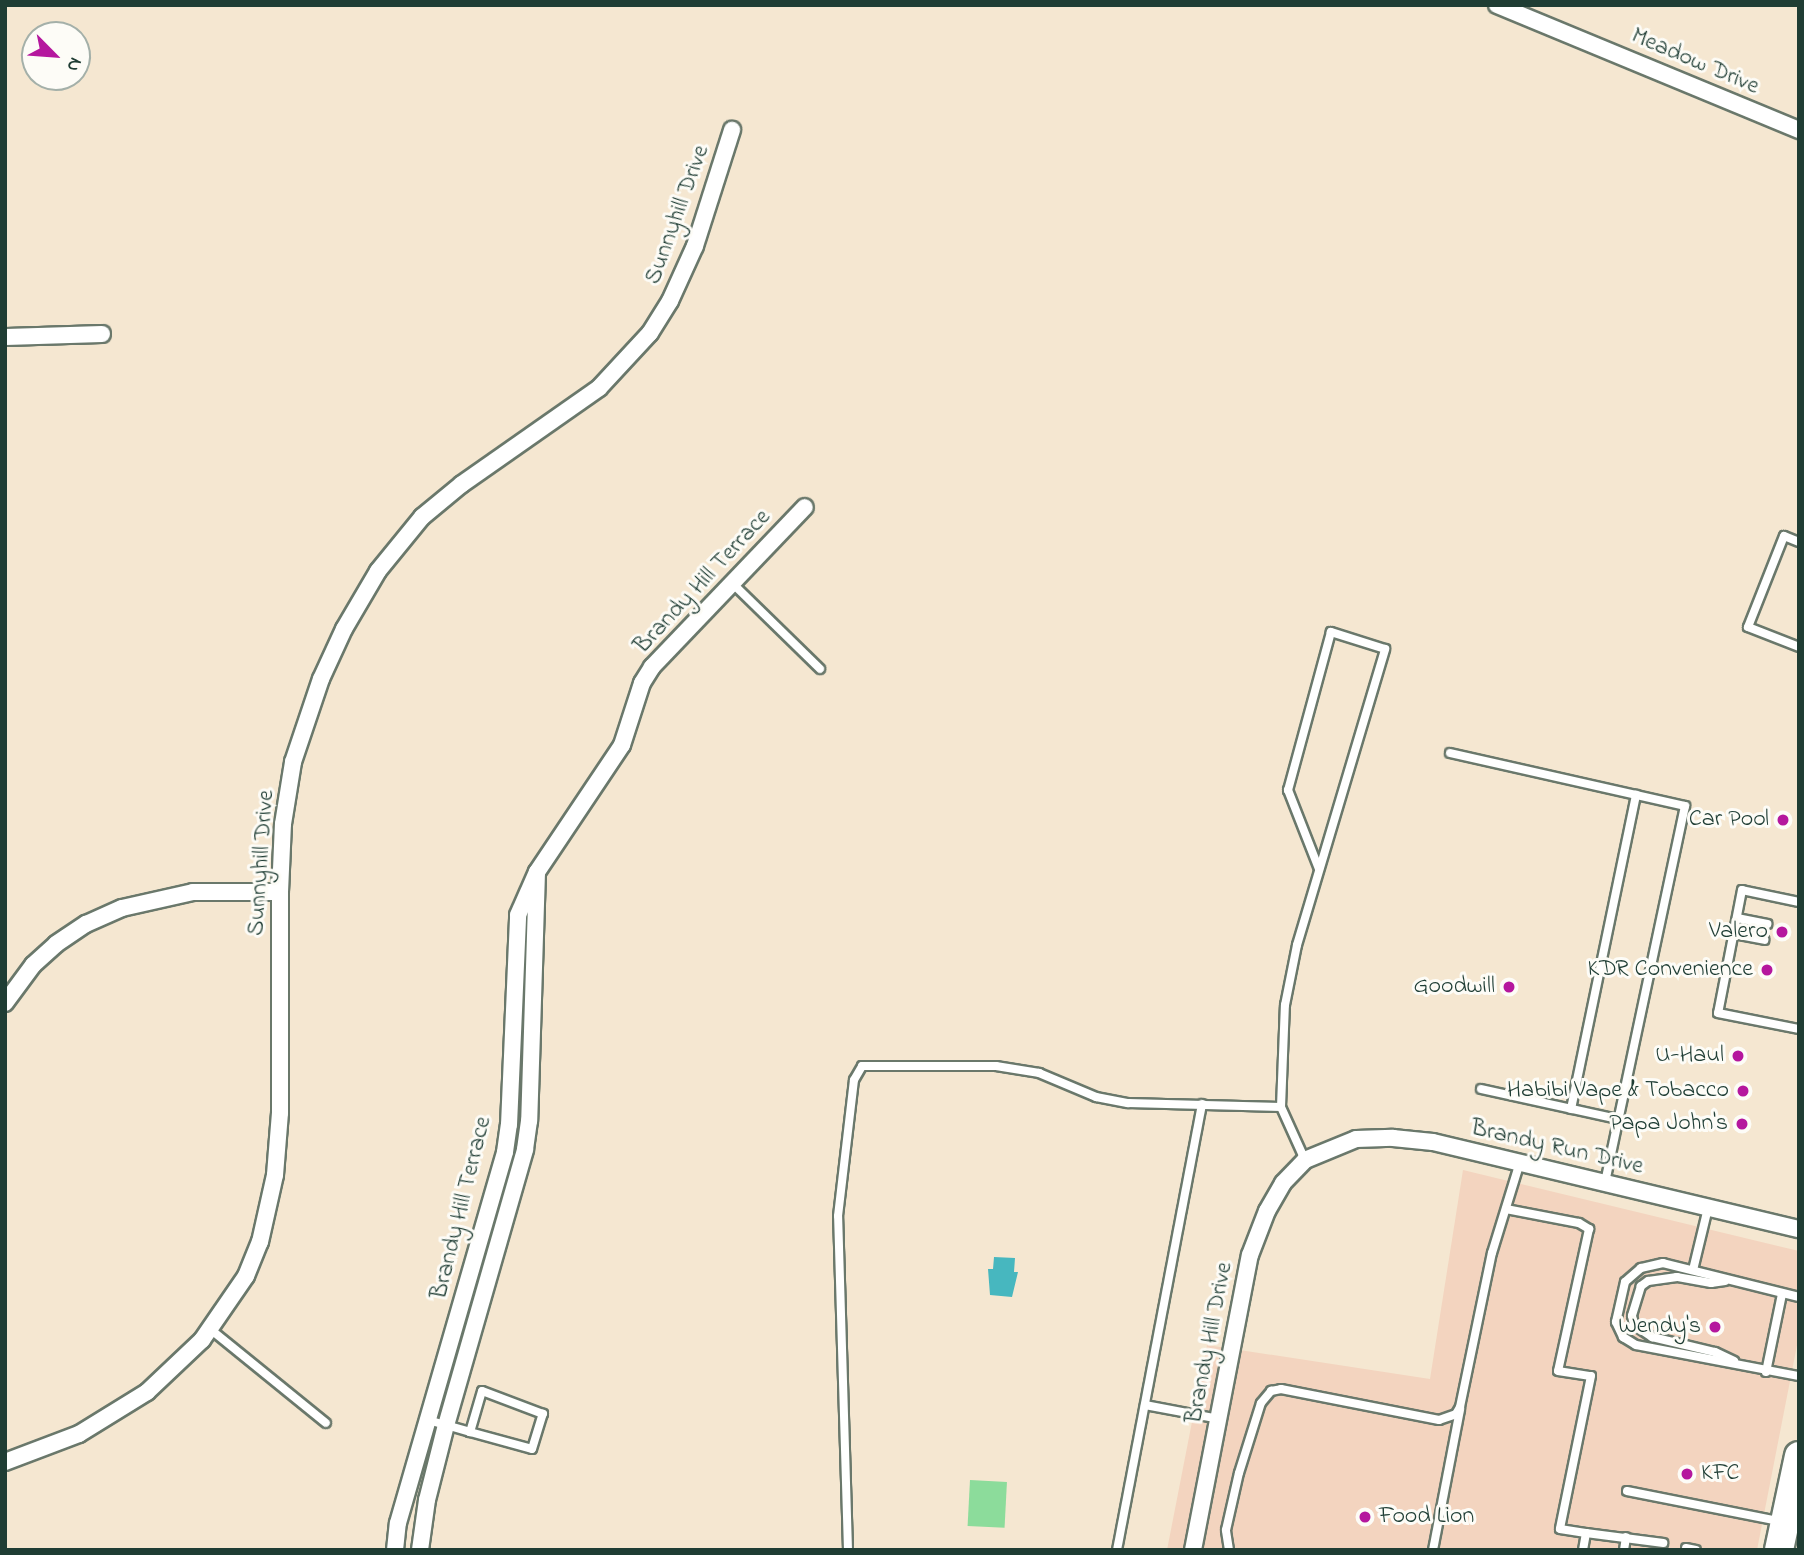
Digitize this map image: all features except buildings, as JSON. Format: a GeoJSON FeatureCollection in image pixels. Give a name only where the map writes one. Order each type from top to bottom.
{"type":"FeatureCollection","features":[{"type":"Feature","properties":{"kind":"highway"},"geometry":{"type":"LineString","coordinates":[[1782,1536],[1799,1456]]}},
{"type":"Feature","properties":{"kind":"street","name":"Meadow Drive"},"geometry":{"type":"LineString","coordinates":[[1497,5],[1799,130]]}},
{"type":"Feature","properties":{"kind":"street","name":"Sunnyhill Drive"},"geometry":{"type":"LineString","coordinates":[[5,1462],[79,1434],[113,1416],[179,1364],[210,1329],[246,1276],[271,1206],[280,1114],[280,892],[283,824],[293,762],[321,678],[344,629],[378,570],[401,540],[462,484],[599,388],[650,333],[670,301],[695,246],[716,188],[732,130]]}},
{"type":"Feature","properties":{"kind":"street"},"geometry":{"type":"LineString","coordinates":[[5,337],[102,334]]}},
{"type":"Feature","properties":{"kind":"street","name":"Brandy Hill Terrace"},"geometry":{"type":"LineString","coordinates":[[395,1550],[398,1523],[505,1152],[509,1125],[518,915],[537,872],[622,745],[642,683],[652,667],[805,507]]}},
{"type":"Feature","properties":{"kind":"street","name":"Brandy Hill Terrace"},"geometry":{"type":"LineString","coordinates":[[420,1550],[427,1500],[446,1425],[524,1150],[529,1121],[537,872]]}},
{"type":"Feature","properties":{"kind":"street"},"geometry":{"type":"LineString","coordinates":[[5,1003],[33,965],[55,944],[86,924],[122,908],[193,892],[280,892]]}},
{"type":"Feature","properties":{"kind":"street","name":"Brandy Run Drive"},"geometry":{"type":"LineString","coordinates":[[1305,1160],[1356,1139],[1393,1138],[1433,1142],[1799,1229]]}},
{"type":"Feature","properties":{"kind":"street","name":"Brandy Hill Drive"},"geometry":{"type":"LineString","coordinates":[[1193,1550],[1250,1255],[1267,1211],[1283,1183],[1305,1160]]}},
{"type":"Feature","properties":{"kind":"lane"},"geometry":{"type":"LineString","coordinates":[[1799,542],[1784,536],[1748,627],[1799,646]]}},
{"type":"Feature","properties":{"kind":"lane"},"geometry":{"type":"LineString","coordinates":[[732,583],[821,668]]}},
{"type":"Feature","properties":{"kind":"lane"},"geometry":{"type":"LineString","coordinates":[[1305,1160],[1281,1107],[1285,1005],[1297,945],[1385,649],[1331,632],[1288,790],[1319,869]]}},
{"type":"Feature","properties":{"kind":"lane"},"geometry":{"type":"LineString","coordinates":[[1450,753],[1685,806],[1605,1183]]}},
{"type":"Feature","properties":{"kind":"lane"},"geometry":{"type":"LineString","coordinates":[[1571,1109],[1636,795]]}},
{"type":"Feature","properties":{"kind":"lane"},"geometry":{"type":"LineString","coordinates":[[1799,902],[1742,890],[1718,1013],[1799,1029]]}},
{"type":"Feature","properties":{"kind":"lane"},"geometry":{"type":"LineString","coordinates":[[1737,918],[1767,924]]}},
{"type":"Feature","properties":{"kind":"lane"},"geometry":{"type":"LineString","coordinates":[[1734,934],[1764,940]]}},
{"type":"Feature","properties":{"kind":"lane"},"geometry":{"type":"LineString","coordinates":[[848,1550],[838,1216],[854,1080],[862,1066],[996,1066],[1039,1073],[1096,1097],[1128,1103],[1281,1107]]}},
{"type":"Feature","properties":{"kind":"lane"},"geometry":{"type":"LineString","coordinates":[[1480,1089],[1618,1119]]}},
{"type":"Feature","properties":{"kind":"lane"},"geometry":{"type":"LineString","coordinates":[[1118,1550],[1202,1104]]}},
{"type":"Feature","properties":{"kind":"lane"},"geometry":{"type":"LineString","coordinates":[[1433,1550],[1492,1253],[1520,1162]]}},
{"type":"Feature","properties":{"kind":"lane"},"geometry":{"type":"LineString","coordinates":[[1693,1270],[1708,1208]]}},
{"type":"Feature","properties":{"kind":"lane"},"geometry":{"type":"LineString","coordinates":[[1506,1209],[1579,1223],[1589,1229],[1558,1371],[1591,1376],[1560,1529],[1663,1543]]}},
{"type":"Feature","properties":{"kind":"lane"},"geometry":{"type":"LineString","coordinates":[[1799,1297],[1662,1264],[1641,1268],[1625,1282],[1616,1322],[1623,1337],[1636,1345],[1766,1372],[1799,1376]]}},
{"type":"Feature","properties":{"kind":"lane"},"geometry":{"type":"LineString","coordinates":[[1731,1280],[1712,1283],[1659,1277],[1641,1286],[1632,1316],[1634,1325],[1652,1337],[1715,1352],[1745,1366]]}},
{"type":"Feature","properties":{"kind":"lane"},"geometry":{"type":"LineString","coordinates":[[1766,1372],[1782,1294]]}},
{"type":"Feature","properties":{"kind":"lane"},"geometry":{"type":"LineString","coordinates":[[210,1329],[326,1423]]}},
{"type":"Feature","properties":{"kind":"lane"},"geometry":{"type":"LineString","coordinates":[[1229,1550],[1226,1530],[1239,1473],[1261,1403],[1271,1391],[1281,1389],[1439,1420],[1456,1414],[1460,1407]]}},
{"type":"Feature","properties":{"kind":"lane"},"geometry":{"type":"LineString","coordinates":[[428,1420],[470,1432],[532,1449],[543,1414],[482,1391],[470,1432]]}},
{"type":"Feature","properties":{"kind":"lane"},"geometry":{"type":"LineString","coordinates":[[1145,1405],[1219,1419]]}},
{"type":"Feature","properties":{"kind":"lane"},"geometry":{"type":"LineString","coordinates":[[1627,1491],[1782,1536]]}},
{"type":"Feature","properties":{"kind":"lane"},"geometry":{"type":"LineString","coordinates":[[1583,1550],[1586,1533]]}},
{"type":"Feature","properties":{"kind":"lane"},"geometry":{"type":"LineString","coordinates":[[1624,1550],[1626,1537]]}},
{"type":"Feature","properties":{"kind":"lane"},"geometry":{"type":"LineString","coordinates":[[1686,1548],[1696,1550]]}},
{"type":"Feature","properties":{"kind":"shaded area"},"geometry":{"type":"Polygon","coordinates":[[[1463,1170],[1799,1251],[1799,1335],[1757,1550],[1167,1550],[1207,1345],[1430,1379],[1463,1170]]]}},
{"type":"Feature","properties":{"kind":"green space"},"geometry":{"type":"Polygon","coordinates":[[[970,1480],[1007,1482],[1005,1528],[968,1526],[970,1480]]]}},
{"type":"Feature","properties":{"kind":"water"},"geometry":{"type":"Polygon","coordinates":[[[994,1257],[1015,1258],[1014,1272],[1018,1272],[1012,1297],[990,1295],[988,1269],[993,1269],[994,1257]]]}},
{"type":"Feature","properties":{"kind":"place","name":"Car Pool"},"geometry":{"type":"Point","coordinates":[1783,820]}},
{"type":"Feature","properties":{"kind":"place","name":"Valero"},"geometry":{"type":"Point","coordinates":[1782,932]}},
{"type":"Feature","properties":{"kind":"place","name":"KDR Convenience"},"geometry":{"type":"Point","coordinates":[1767,970]}},
{"type":"Feature","properties":{"kind":"place","name":"Goodwill"},"geometry":{"type":"Point","coordinates":[1509,987]}},
{"type":"Feature","properties":{"kind":"place","name":"U-Haul"},"geometry":{"type":"Point","coordinates":[1738,1056]}},
{"type":"Feature","properties":{"kind":"place","name":"Habibi Vape & Tobacco"},"geometry":{"type":"Point","coordinates":[1743,1091]}},
{"type":"Feature","properties":{"kind":"place","name":"Papa John's"},"geometry":{"type":"Point","coordinates":[1742,1124]}},
{"type":"Feature","properties":{"kind":"place","name":"Wendy's"},"geometry":{"type":"Point","coordinates":[1715,1327]}},
{"type":"Feature","properties":{"kind":"place","name":"KFC"},"geometry":{"type":"Point","coordinates":[1687,1474]}},
{"type":"Feature","properties":{"kind":"place","name":"Food Lion"},"geometry":{"type":"Point","coordinates":[1365,1517]}}]}
